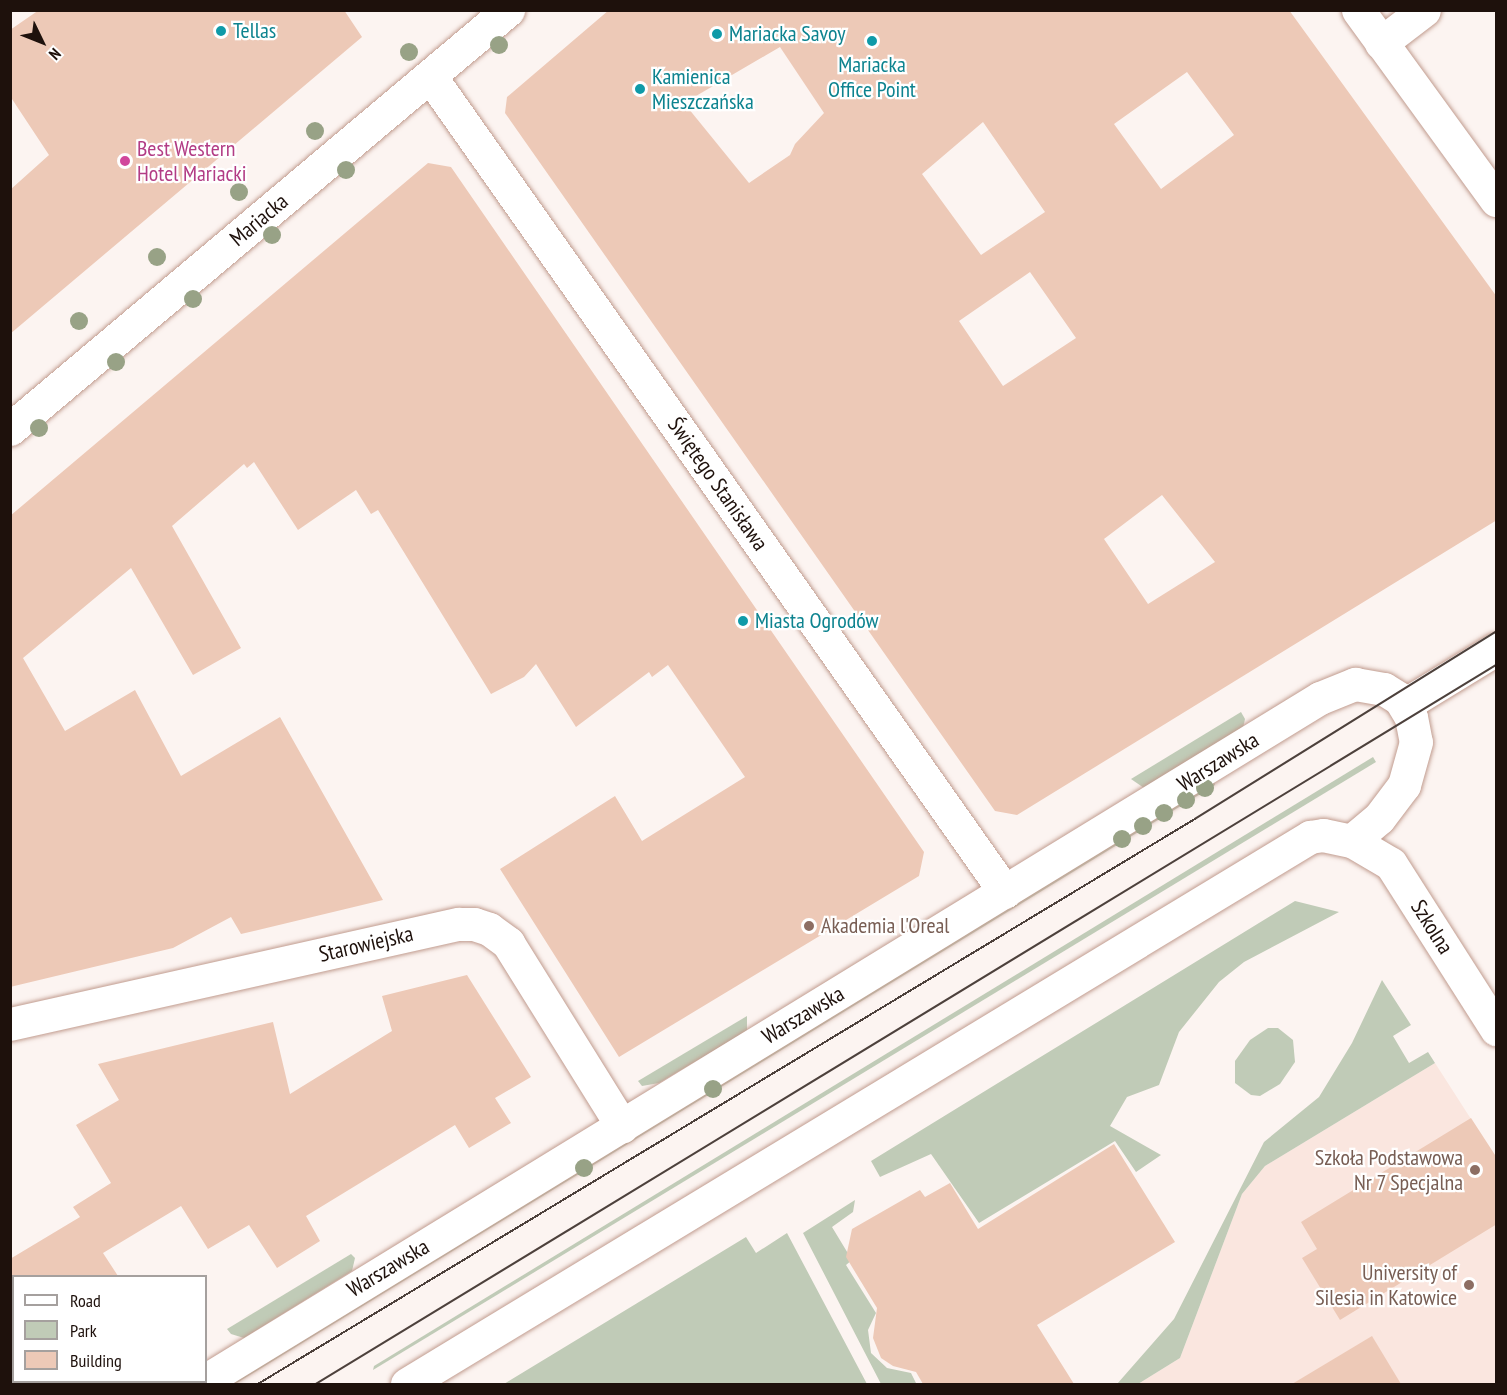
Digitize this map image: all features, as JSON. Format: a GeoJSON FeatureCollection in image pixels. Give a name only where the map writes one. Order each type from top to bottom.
{"type":"FeatureCollection","features":[{"type":"Feature","properties":{"kind":"street","name":"Mariacka"},"geometry":{"type":"LineString","coordinates":[[10,429],[508,10]]}},
{"type":"Feature","properties":{"kind":"street"},"geometry":{"type":"LineString","coordinates":[[1358,10],[1497,200]]}},
{"type":"Feature","properties":{"kind":"street"},"geometry":{"type":"LineString","coordinates":[[1381,43],[1424,10]]}},
{"type":"Feature","properties":{"kind":"street","name":"Świętego Stanisława"},"geometry":{"type":"LineString","coordinates":[[430,76],[1005,892]]}},
{"type":"Feature","properties":{"kind":"street"},"geometry":{"type":"LineString","coordinates":[[407,1384],[1299,842],[1323,835],[1352,841],[1390,805],[1412,765],[1416,742],[1406,704],[1497,649]]}},
{"type":"Feature","properties":{"kind":"street","name":"Warszawska"},"geometry":{"type":"LineString","coordinates":[[207,1379],[1336,690],[1355,684],[1377,687],[1406,704]]}},
{"type":"Feature","properties":{"kind":"street","name":"Szkolna"},"geometry":{"type":"LineString","coordinates":[[1352,841],[1391,864],[1497,1029]]}},
{"type":"Feature","properties":{"kind":"street","name":"Starowiejska"},"geometry":{"type":"LineString","coordinates":[[10,1024],[459,924],[474,924],[489,929],[508,943],[622,1126]]}},
{"type":"Feature","properties":{"kind":"shaded area"},"geometry":{"type":"Polygon","coordinates":[[[1435,1063],[1496,1158],[1496,1384],[1138,1384],[1180,1358],[1242,1194],[1265,1166],[1435,1063]]]}},
{"type":"Feature","properties":{"kind":"green space"},"geometry":{"type":"Polygon","coordinates":[[[1241,712],[1245,719],[1243,728],[1144,788],[1131,779],[1241,712]]]}},
{"type":"Feature","properties":{"kind":"green space"},"geometry":{"type":"Polygon","coordinates":[[[1373,757],[1376,762],[373,1370],[374,1366],[1373,757]]]}},
{"type":"Feature","properties":{"kind":"green space"},"geometry":{"type":"Polygon","coordinates":[[[1214,780],[1215,785],[235,1384],[224,1384],[1214,780]]]}},
{"type":"Feature","properties":{"kind":"green space"},"geometry":{"type":"Polygon","coordinates":[[[1295,901],[1339,912],[1244,962],[1219,982],[1179,1032],[1159,1085],[1127,1097],[1110,1126],[1161,1155],[1136,1172],[1115,1141],[979,1223],[931,1154],[880,1177],[871,1161],[1295,901]]]}},
{"type":"Feature","properties":{"kind":"green space"},"geometry":{"type":"Polygon","coordinates":[[[1382,980],[1411,1025],[1393,1036],[1409,1063],[1428,1052],[1435,1063],[1265,1166],[1242,1194],[1180,1358],[1138,1384],[1117,1384],[1174,1319],[1264,1142],[1319,1097],[1352,1043],[1382,980]]]}},
{"type":"Feature","properties":{"kind":"green space"},"geometry":{"type":"Polygon","coordinates":[[[747,1016],[747,1031],[659,1083],[642,1086],[638,1081],[747,1016]]]}},
{"type":"Feature","properties":{"kind":"green space"},"geometry":{"type":"Polygon","coordinates":[[[1268,1028],[1278,1028],[1293,1040],[1295,1062],[1280,1084],[1260,1096],[1251,1095],[1235,1083],[1235,1061],[1250,1040],[1268,1028]]]}},
{"type":"Feature","properties":{"kind":"green space"},"geometry":{"type":"Polygon","coordinates":[[[855,1200],[853,1212],[832,1227],[852,1260],[846,1265],[876,1313],[868,1330],[871,1353],[887,1368],[911,1373],[916,1383],[913,1384],[881,1384],[803,1233],[855,1200]]]}},
{"type":"Feature","properties":{"kind":"green space"},"geometry":{"type":"Polygon","coordinates":[[[787,1233],[867,1384],[504,1384],[746,1237],[756,1253],[787,1233]]]}},
{"type":"Feature","properties":{"kind":"green space"},"geometry":{"type":"Polygon","coordinates":[[[351,1254],[355,1258],[352,1271],[244,1338],[231,1334],[227,1329],[351,1254]]]}},
{"type":"Feature","properties":{"kind":"building"},"geometry":{"type":"Polygon","coordinates":[[[39,10],[344,10],[362,37],[10,334],[10,190],[49,155],[10,96],[10,30],[39,10]]]}},
{"type":"Feature","properties":{"kind":"building"},"geometry":{"type":"Polygon","coordinates":[[[609,10],[1289,10],[1497,297],[1497,520],[1017,815],[995,811],[505,113],[507,97],[609,10]],[[780,47],[684,103],[749,183],[790,155],[795,144],[824,113],[780,47]],[[1187,72],[1114,124],[1161,189],[1234,135],[1187,72]],[[983,122],[922,174],[981,255],[1045,212],[983,122]],[[1030,272],[959,321],[1003,386],[1076,338],[1030,272]],[[1162,495],[1104,539],[1148,604],[1215,562],[1162,495]]]}},
{"type":"Feature","properties":{"kind":"building"},"geometry":{"type":"Polygon","coordinates":[[[428,163],[451,167],[924,852],[919,876],[619,1057],[500,869],[615,796],[642,841],[745,777],[668,665],[652,677],[649,672],[576,727],[536,664],[524,677],[491,694],[378,510],[371,514],[356,490],[298,530],[254,462],[247,468],[244,464],[172,526],[241,648],[193,675],[131,568],[23,658],[65,731],[135,690],[181,776],[280,717],[383,900],[241,934],[231,917],[173,948],[10,987],[10,516],[428,163]]]}},
{"type":"Feature","properties":{"kind":"building"},"geometry":{"type":"Polygon","coordinates":[[[467,975],[531,1077],[495,1098],[511,1123],[469,1148],[455,1125],[306,1216],[320,1241],[277,1268],[249,1225],[208,1249],[181,1206],[103,1253],[117,1275],[10,1276],[10,1259],[80,1217],[73,1207],[111,1183],[76,1125],[119,1100],[98,1064],[273,1022],[290,1094],[392,1031],[382,996],[467,975]]]}},
{"type":"Feature","properties":{"kind":"building"},"geometry":{"type":"Polygon","coordinates":[[[1471,1118],[1497,1158],[1497,1224],[1340,1320],[1302,1258],[1317,1249],[1301,1222],[1471,1118]]]}},
{"type":"Feature","properties":{"kind":"building"},"geometry":{"type":"Polygon","coordinates":[[[1114,1144],[1175,1242],[1037,1325],[1074,1384],[923,1384],[916,1372],[893,1366],[881,1358],[873,1338],[877,1308],[846,1257],[852,1229],[920,1190],[925,1197],[950,1183],[978,1229],[1114,1144]]]}},
{"type":"Feature","properties":{"kind":"building"},"geometry":{"type":"Polygon","coordinates":[[[1372,1336],[1401,1384],[1292,1384],[1372,1336]]]}},
{"type":"Feature","properties":{"kind":"tram line"},"geometry":{"type":"LineString","coordinates":[[258,1384],[1195,819],[1496,632]]}},
{"type":"Feature","properties":{"kind":"tram line"},"geometry":{"type":"LineString","coordinates":[[316,1384],[1496,665]]}},
{"type":"Feature","properties":{"kind":"place","name":"Tellas"},"geometry":{"type":"Point","coordinates":[221,31]}},
{"type":"Feature","properties":{"kind":"place","name":"Mariacka Savoy"},"geometry":{"type":"Point","coordinates":[717,34]}},
{"type":"Feature","properties":{"kind":"place","name":"Mariacka Office Point"},"geometry":{"type":"Point","coordinates":[872,41]}},
{"type":"Feature","properties":{"kind":"place","name":"Kamienica Mieszczańska"},"geometry":{"type":"Point","coordinates":[640,89]}},
{"type":"Feature","properties":{"kind":"place","name":"Best Western Hotel Mariacki"},"geometry":{"type":"Point","coordinates":[125,161]}},
{"type":"Feature","properties":{"kind":"place","name":"Miasta Ogrodów"},"geometry":{"type":"Point","coordinates":[743,621]}},
{"type":"Feature","properties":{"kind":"place","name":"Akademia l'Oreal"},"geometry":{"type":"Point","coordinates":[809,926]}},
{"type":"Feature","properties":{"kind":"place","name":"Szkoła Podstawowa Nr 7 Specjalna"},"geometry":{"type":"Point","coordinates":[1475,1170]}},
{"type":"Feature","properties":{"kind":"place","name":"University of Silesia in Katowice"},"geometry":{"type":"Point","coordinates":[1469,1285]}}]}
